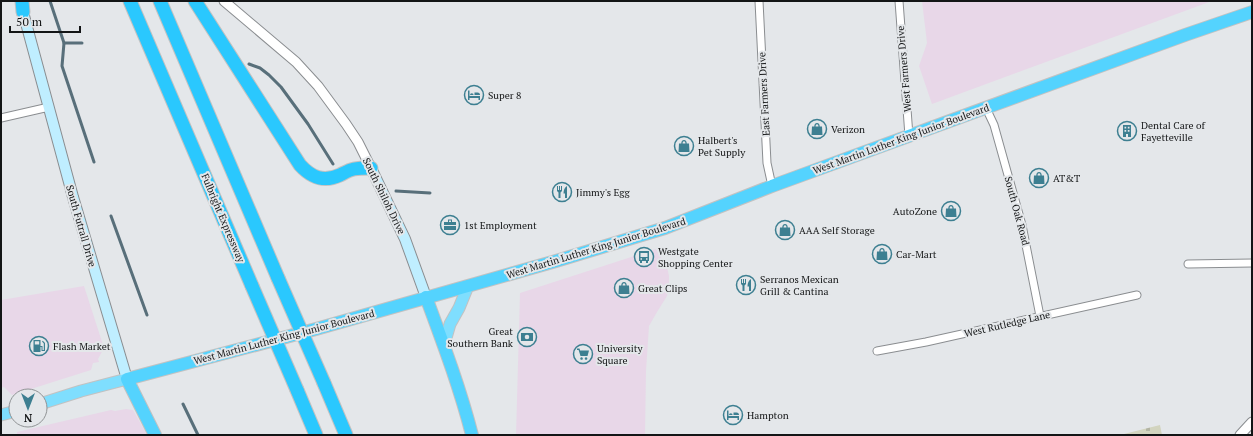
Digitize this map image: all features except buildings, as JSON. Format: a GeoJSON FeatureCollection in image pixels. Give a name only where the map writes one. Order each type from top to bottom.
{"type":"FeatureCollection","features":[{"type":"Feature","properties":{"kind":"highway","name":"Fulbright Expressway"},"geometry":{"type":"LineString","coordinates":[[130,1],[316,435]]}},
{"type":"Feature","properties":{"kind":"highway"},"geometry":{"type":"LineString","coordinates":[[160,1],[346,435]]}},
{"type":"Feature","properties":{"kind":"highway"},"geometry":{"type":"LineString","coordinates":[[195,1],[300,165],[306,172],[313,176],[327,179],[333,178],[353,169],[371,168]]}},
{"type":"Feature","properties":{"kind":"highway","name":"West Martin Luther King Junior Boulevard"},"geometry":{"type":"LineString","coordinates":[[127,379],[316,329],[556,261],[665,228],[772,186],[1185,35],[1252,12]]}},
{"type":"Feature","properties":{"kind":"highway","name":"South Shiloh Drive"},"geometry":{"type":"LineString","coordinates":[[426,297],[444,345],[472,435]]}},
{"type":"Feature","properties":{"kind":"highway","name":"South Futrall Drive"},"geometry":{"type":"LineString","coordinates":[[127,379],[155,435]]}},
{"type":"Feature","properties":{"kind":"main road","name":"South Futrall Drive"},"geometry":{"type":"LineString","coordinates":[[23,6],[73,197],[127,379]]}},
{"type":"Feature","properties":{"kind":"main road","name":"South Shiloh Drive"},"geometry":{"type":"LineString","coordinates":[[371,168],[405,239],[426,297]]}},
{"type":"Feature","properties":{"kind":"main road"},"geometry":{"type":"LineString","coordinates":[[444,345],[450,324],[459,308],[468,286]]}},
{"type":"Feature","properties":{"kind":"main road","name":"West Martin Luther King Junior Boulevard"},"geometry":{"type":"LineString","coordinates":[[48,401],[127,379]]}},
{"type":"Feature","properties":{"kind":"street","name":"South Shiloh Drive"},"geometry":{"type":"LineString","coordinates":[[224,1],[296,62],[318,86],[346,124],[371,168]]}},
{"type":"Feature","properties":{"kind":"street","name":"East Farmers Drive"},"geometry":{"type":"LineString","coordinates":[[759,1],[767,163],[772,186]]}},
{"type":"Feature","properties":{"kind":"street","name":"West Farmers Drive"},"geometry":{"type":"LineString","coordinates":[[899,1],[909,136]]}},
{"type":"Feature","properties":{"kind":"street"},"geometry":{"type":"LineString","coordinates":[[1,118],[49,107]]}},
{"type":"Feature","properties":{"kind":"street","name":"South Oak Road"},"geometry":{"type":"LineString","coordinates":[[986,108],[994,125],[1022,225],[1040,316]]}},
{"type":"Feature","properties":{"kind":"street"},"geometry":{"type":"LineString","coordinates":[[1188,264],[1252,263]]}},
{"type":"Feature","properties":{"kind":"street","name":"West Rutledge Lane"},"geometry":{"type":"LineString","coordinates":[[877,351],[926,342],[1137,295]]}},
{"type":"Feature","properties":{"kind":"street"},"geometry":{"type":"LineString","coordinates":[[1240,435],[1252,422]]}},
{"type":"Feature","properties":{"kind":"shaded area"},"geometry":{"type":"Polygon","coordinates":[[[922,1],[1212,1],[932,104],[919,66],[927,43],[922,1]]]}},
{"type":"Feature","properties":{"kind":"shaded area","name":"University Square"},"geometry":{"type":"Polygon","coordinates":[[[656,249],[667,267],[669,286],[667,296],[649,326],[646,371],[645,435],[516,435],[520,293],[656,249]]]}},
{"type":"Feature","properties":{"kind":"shaded area"},"geometry":{"type":"Polygon","coordinates":[[[84,286],[104,348],[98,359],[99,362],[93,363],[91,370],[34,388],[8,388],[8,391],[4,387],[1,388],[1,300],[84,286]]]}},
{"type":"Feature","properties":{"kind":"shaded area"},"geometry":{"type":"Polygon","coordinates":[[[126,409],[133,410],[147,435],[17,435],[17,432],[34,428],[48,428],[48,425],[111,410],[115,411],[126,409]]]}},
{"type":"Feature","properties":{"kind":"green space"},"geometry":{"type":"Polygon","coordinates":[[[1160,425],[1162,435],[1120,435],[1160,425]]]}},
{"type":"Feature","properties":{"kind":"waterway"},"geometry":{"type":"LineString","coordinates":[[50,1],[64,43],[62,66],[94,162]]}},
{"type":"Feature","properties":{"kind":"waterway"},"geometry":{"type":"LineString","coordinates":[[64,43],[82,43]]}},
{"type":"Feature","properties":{"kind":"waterway"},"geometry":{"type":"LineString","coordinates":[[249,64],[260,68],[281,87],[308,124],[333,164]]}},
{"type":"Feature","properties":{"kind":"waterway"},"geometry":{"type":"LineString","coordinates":[[396,191],[430,193]]}},
{"type":"Feature","properties":{"kind":"waterway"},"geometry":{"type":"LineString","coordinates":[[111,216],[147,315]]}},
{"type":"Feature","properties":{"kind":"waterway"},"geometry":{"type":"LineString","coordinates":[[183,404],[198,435]]}},
{"type":"Feature","properties":{"kind":"place","name":"Super 8"},"geometry":{"type":"Point","coordinates":[474,95]}},
{"type":"Feature","properties":{"kind":"place","name":"Verizon"},"geometry":{"type":"Point","coordinates":[817,129]}},
{"type":"Feature","properties":{"kind":"place","name":"Dental Care of Fayetteville"},"geometry":{"type":"Point","coordinates":[1127,131]}},
{"type":"Feature","properties":{"kind":"place","name":"Halbert's Pet Supply"},"geometry":{"type":"Point","coordinates":[684,146]}},
{"type":"Feature","properties":{"kind":"place","name":"AT&T"},"geometry":{"type":"Point","coordinates":[1039,178]}},
{"type":"Feature","properties":{"kind":"place","name":"Jimmy's Egg"},"geometry":{"type":"Point","coordinates":[562,192]}},
{"type":"Feature","properties":{"kind":"place","name":"AutoZone"},"geometry":{"type":"Point","coordinates":[951,211]}},
{"type":"Feature","properties":{"kind":"place","name":"1st Employment"},"geometry":{"type":"Point","coordinates":[450,225]}},
{"type":"Feature","properties":{"kind":"place","name":"AAA Self Storage"},"geometry":{"type":"Point","coordinates":[785,230]}},
{"type":"Feature","properties":{"kind":"place","name":"Car-Mart"},"geometry":{"type":"Point","coordinates":[882,254]}},
{"type":"Feature","properties":{"kind":"place","name":"Westgate Shopping Center"},"geometry":{"type":"Point","coordinates":[644,257]}},
{"type":"Feature","properties":{"kind":"place","name":"Serranos Mexican Grill & Cantina"},"geometry":{"type":"Point","coordinates":[746,285]}},
{"type":"Feature","properties":{"kind":"place","name":"Great Clips"},"geometry":{"type":"Point","coordinates":[624,288]}},
{"type":"Feature","properties":{"kind":"place","name":"Great Southern Bank"},"geometry":{"type":"Point","coordinates":[527,337]}},
{"type":"Feature","properties":{"kind":"place","name":"Flash Market"},"geometry":{"type":"Point","coordinates":[39,346]}},
{"type":"Feature","properties":{"kind":"place","name":"University Square"},"geometry":{"type":"Point","coordinates":[583,354]}},
{"type":"Feature","properties":{"kind":"place","name":"Hampton"},"geometry":{"type":"Point","coordinates":[733,415]}}]}
